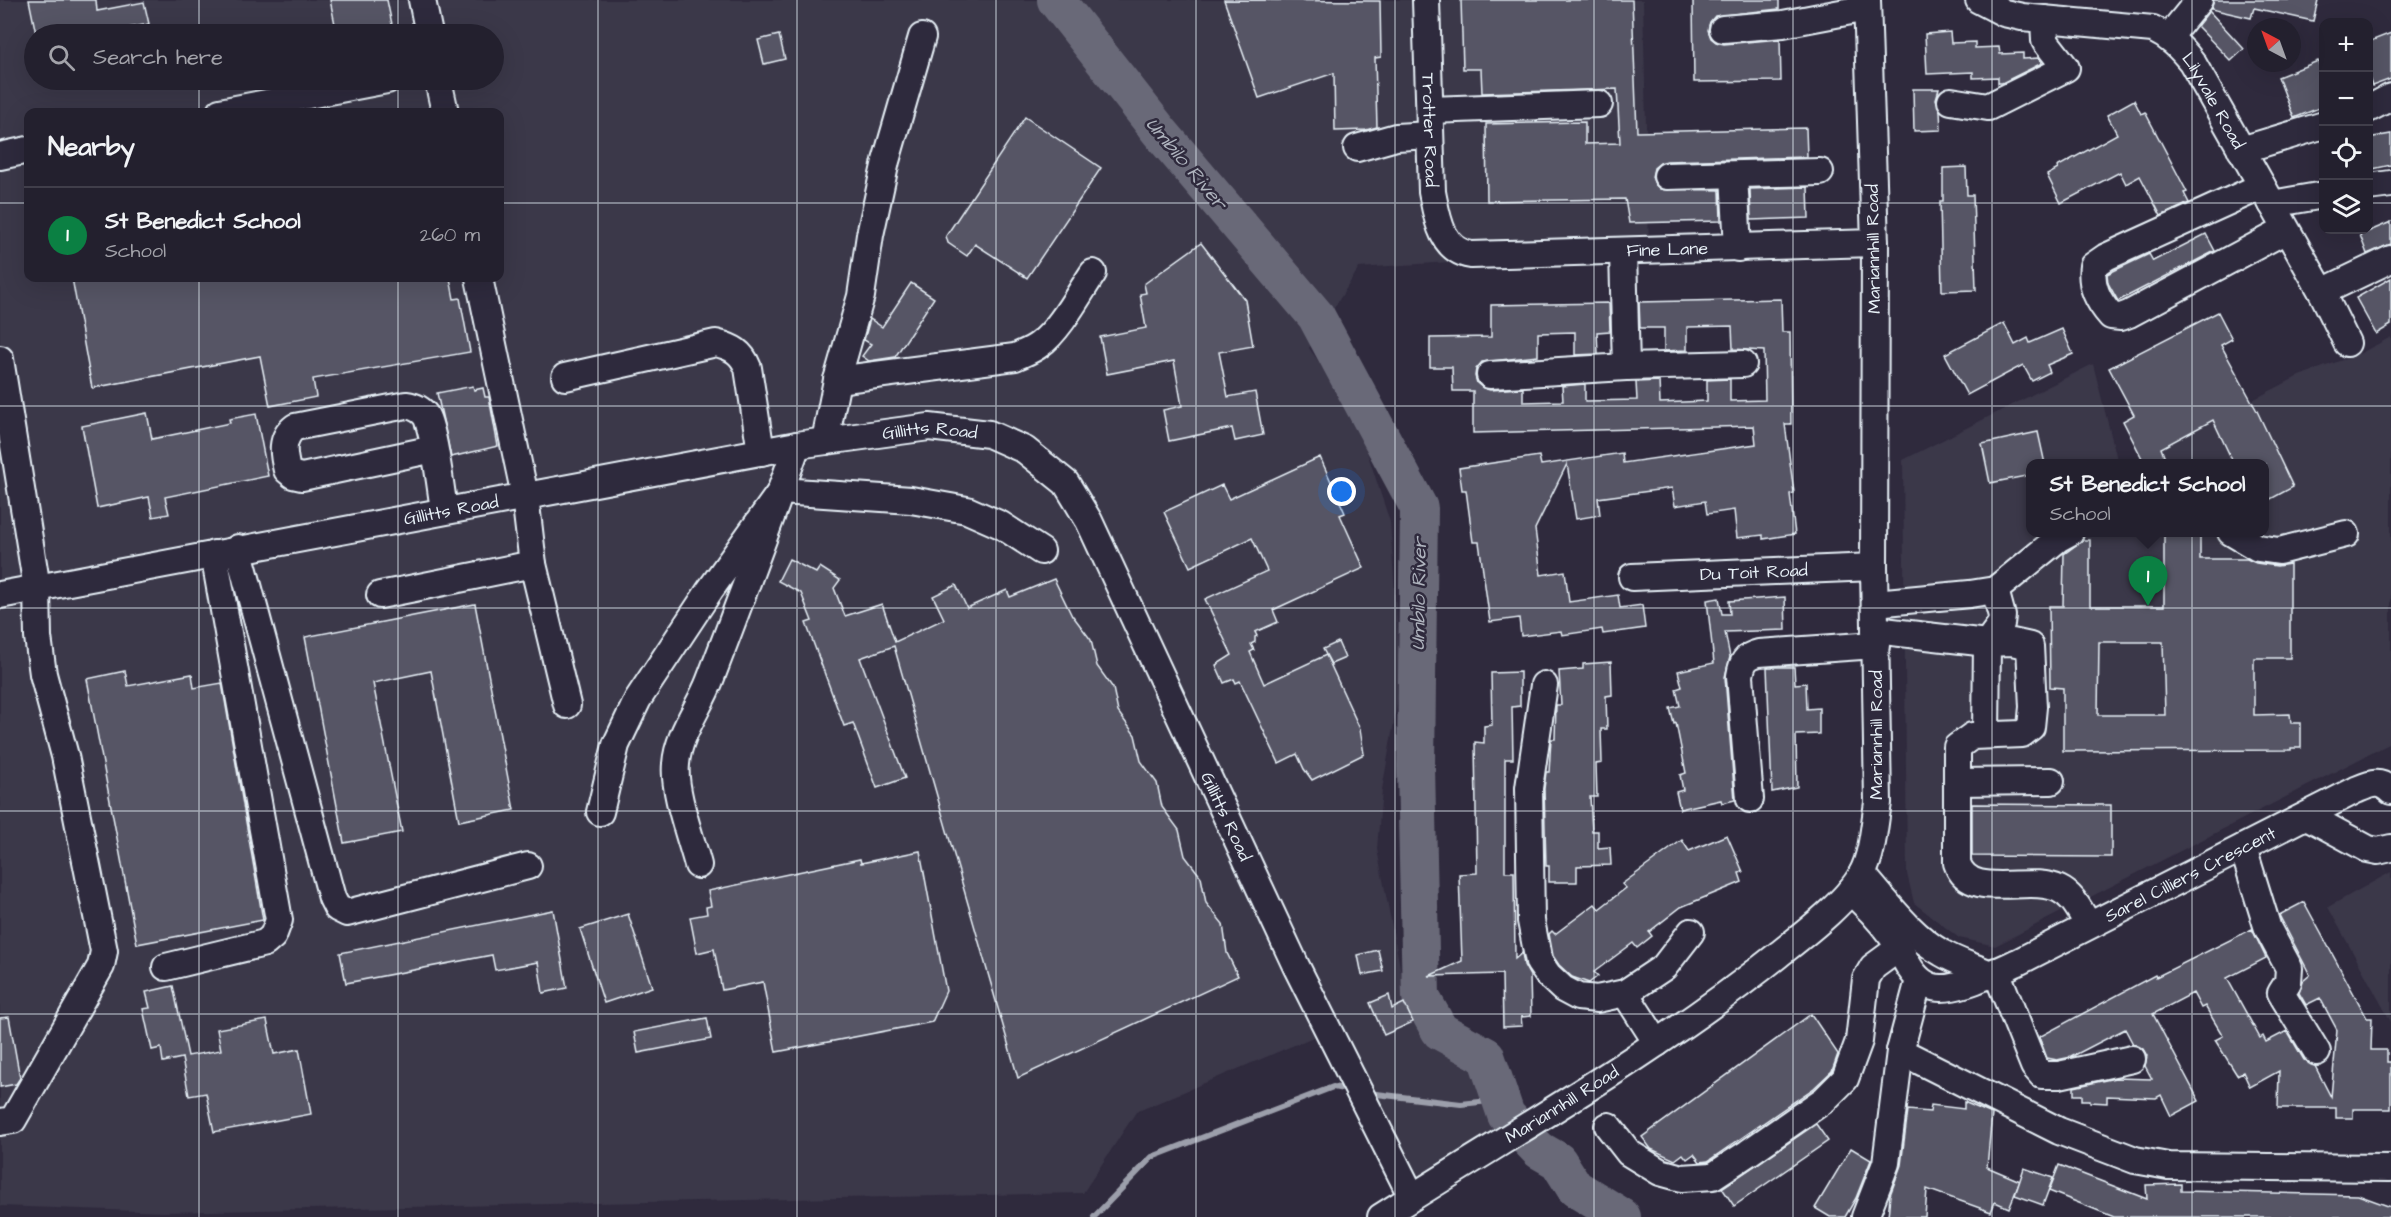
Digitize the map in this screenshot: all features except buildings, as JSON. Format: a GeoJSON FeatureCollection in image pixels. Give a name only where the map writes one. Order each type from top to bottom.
{"type":"FeatureCollection","features":[{"type":"Feature","properties":{"kind":"street"},"geometry":{"type":"LineString","coordinates":[[422,0],[427,24]]}},
{"type":"Feature","properties":{"kind":"street","name":"Trotter Road"},"geometry":{"type":"LineString","coordinates":[[1426,0],[1432,192],[1437,221],[1447,241],[1459,253]]}},
{"type":"Feature","properties":{"kind":"street","name":"Lilyvale Road"},"geometry":{"type":"LineString","coordinates":[[1979,0],[2004,13],[2022,17],[2131,25],[2153,29],[2169,37],[2192,62],[2322,292],[2347,343]]}},
{"type":"Feature","properties":{"kind":"street"},"geometry":{"type":"LineString","coordinates":[[2169,37],[2199,0]]}},
{"type":"Feature","properties":{"kind":"street"},"geometry":{"type":"LineString","coordinates":[[1723,29],[1783,24],[1867,4]]}},
{"type":"Feature","properties":{"kind":"street","name":"Mariannhill Road"},"geometry":{"type":"LineString","coordinates":[[1381,1217],[1552,1111],[1736,989],[1808,931],[1856,882],[1873,837],[1878,803],[1869,640],[1875,603],[1875,243],[1867,4]]}},
{"type":"Feature","properties":{"kind":"street"},"geometry":{"type":"LineString","coordinates":[[1951,101],[1988,107],[2066,68],[2045,41],[2044,19]]}},
{"type":"Feature","properties":{"kind":"street"},"geometry":{"type":"LineString","coordinates":[[825,441],[837,380],[861,296],[870,235],[886,161],[922,38]]}},
{"type":"Feature","properties":{"kind":"street"},"geometry":{"type":"LineString","coordinates":[[241,108],[335,90]]}},
{"type":"Feature","properties":{"kind":"street"},"geometry":{"type":"LineString","coordinates":[[440,90],[444,108]]}},
{"type":"Feature","properties":{"kind":"street"},"geometry":{"type":"LineString","coordinates":[[2373,106],[2391,97]]}},
{"type":"Feature","properties":{"kind":"street"},"geometry":{"type":"LineString","coordinates":[[1357,148],[1396,137],[1430,122],[1599,104]]}},
{"type":"Feature","properties":{"kind":"street"},"geometry":{"type":"LineString","coordinates":[[2241,150],[2321,126]]}},
{"type":"Feature","properties":{"kind":"street"},"geometry":{"type":"LineString","coordinates":[[0,156],[24,151]]}},
{"type":"Feature","properties":{"kind":"street"},"geometry":{"type":"LineString","coordinates":[[1667,176],[1820,172]]}},
{"type":"Feature","properties":{"kind":"street"},"geometry":{"type":"LineString","coordinates":[[1734,175],[1738,248]]}},
{"type":"Feature","properties":{"kind":"street"},"geometry":{"type":"LineString","coordinates":[[2373,187],[2391,184]]}},
{"type":"Feature","properties":{"kind":"street"},"geometry":{"type":"LineString","coordinates":[[2286,230],[2121,317],[2111,316],[2101,304],[2091,279],[2092,267],[2106,257],[2267,195],[2319,195]]}},
{"type":"Feature","properties":{"kind":"street","name":"Fine Lane"},"geometry":{"type":"LineString","coordinates":[[1459,253],[1471,255],[1623,252],[1875,243]]}},
{"type":"Feature","properties":{"kind":"street"},"geometry":{"type":"LineString","coordinates":[[1623,252],[1626,367]]}},
{"type":"Feature","properties":{"kind":"street"},"geometry":{"type":"LineString","coordinates":[[2322,292],[2391,259]]}},
{"type":"Feature","properties":{"kind":"street"},"geometry":{"type":"LineString","coordinates":[[837,380],[1015,357],[1032,350],[1043,343],[1093,273]]}},
{"type":"Feature","properties":{"kind":"street"},"geometry":{"type":"LineString","coordinates":[[480,282],[525,496],[533,564],[567,705]]}},
{"type":"Feature","properties":{"kind":"street"},"geometry":{"type":"LineString","coordinates":[[565,377],[716,343],[727,345],[743,357],[748,368],[761,452]]}},
{"type":"Feature","properties":{"kind":"street"},"geometry":{"type":"LineString","coordinates":[[1490,375],[1626,367],[1743,364]]}},
{"type":"Feature","properties":{"kind":"street"},"geometry":{"type":"LineString","coordinates":[[0,1122],[13,1120],[101,966],[104,951],[65,756],[43,675],[38,638],[38,588],[1,367]]}},
{"type":"Feature","properties":{"kind":"street"},"geometry":{"type":"LineString","coordinates":[[434,449],[302,477],[293,475],[287,470],[284,441],[287,433],[295,428],[406,405],[421,410],[427,418],[434,449],[444,510]]}},
{"type":"Feature","properties":{"kind":"street","name":"Gillitts Road"},"geometry":{"type":"LineString","coordinates":[[0,595],[797,445],[929,427],[989,434],[1025,450],[1066,483],[1089,521],[1296,966],[1412,1197]]}},
{"type":"Feature","properties":{"kind":"street"},"geometry":{"type":"LineString","coordinates":[[698,866],[678,789],[676,763],[685,732],[708,685],[756,563],[797,445]]}},
{"type":"Feature","properties":{"kind":"street"},"geometry":{"type":"LineString","coordinates":[[781,491],[911,501],[967,510],[1001,525],[1041,550]]}},
{"type":"Feature","properties":{"kind":"street"},"geometry":{"type":"LineString","coordinates":[[600,812],[616,745],[638,699],[710,590],[781,491]]}},
{"type":"Feature","properties":{"kind":"street"},"geometry":{"type":"LineString","coordinates":[[2239,537],[2258,548],[2279,551],[2346,534]]}},
{"type":"Feature","properties":{"kind":"street"},"geometry":{"type":"LineString","coordinates":[[1875,603],[1995,590],[2061,537]]}},
{"type":"Feature","properties":{"kind":"street"},"geometry":{"type":"LineString","coordinates":[[226,551],[332,898],[337,908],[347,913],[528,866]]}},
{"type":"Feature","properties":{"kind":"street"},"geometry":{"type":"LineString","coordinates":[[166,967],[265,943],[273,936],[279,920],[226,551]]}},
{"type":"Feature","properties":{"kind":"street"},"geometry":{"type":"LineString","coordinates":[[380,595],[533,564]]}},
{"type":"Feature","properties":{"kind":"street","name":"Du Toit Road"},"geometry":{"type":"LineString","coordinates":[[1632,577],[1874,567]]}},
{"type":"Feature","properties":{"kind":"street"},"geometry":{"type":"LineString","coordinates":[[1986,734],[1987,643],[2001,624],[2002,616],[1995,590]]}},
{"type":"Feature","properties":{"kind":"street"},"geometry":{"type":"LineString","coordinates":[[1750,799],[1740,676],[1744,660],[1751,655],[1759,652],[1869,640],[2012,642],[2030,646],[2033,707],[2031,727],[2022,734],[1972,736],[1957,747],[1957,863],[1964,876],[1978,884],[2041,884],[2059,889],[2071,897],[2089,925]]}},
{"type":"Feature","properties":{"kind":"street"},"geometry":{"type":"LineString","coordinates":[[1544,685],[1529,788],[1531,921],[1533,941],[1539,962],[1548,975],[1563,989],[1578,997],[1597,999],[1625,993],[1664,967],[1691,932]]}},
{"type":"Feature","properties":{"kind":"street"},"geometry":{"type":"LineString","coordinates":[[1957,782],[2051,781]]}},
{"type":"Feature","properties":{"kind":"street","name":"Sarel Cilliers Crescent"},"geometry":{"type":"LineString","coordinates":[[1919,980],[1929,986],[1947,987],[1993,973],[2372,783],[2380,783],[2391,790]]}},
{"type":"Feature","properties":{"kind":"street"},"geometry":{"type":"LineString","coordinates":[[2307,816],[2368,849],[2378,851],[2391,848]]}},
{"type":"Feature","properties":{"kind":"street"},"geometry":{"type":"LineString","coordinates":[[2243,848],[2268,928],[2289,968],[2288,982],[2281,993],[2317,1052]]}},
{"type":"Feature","properties":{"kind":"street"},"geometry":{"type":"LineString","coordinates":[[1856,882],[1919,980],[1900,1051],[1886,1163],[1865,1217]]}},
{"type":"Feature","properties":{"kind":"street"},"geometry":{"type":"LineString","coordinates":[[1856,882],[1932,947],[1945,955],[1993,973],[2034,1066],[2042,1075],[2060,1075],[2132,1059]]}},
{"type":"Feature","properties":{"kind":"street"},"geometry":{"type":"LineString","coordinates":[[1608,1126],[1629,1153],[1660,1172],[1682,1178],[1713,1176],[1824,1100],[1845,1079],[1859,1041],[1866,979],[1873,968],[1899,948]]}},
{"type":"Feature","properties":{"kind":"street"},"geometry":{"type":"LineString","coordinates":[[1625,993],[1657,1043]]}},
{"type":"Feature","properties":{"kind":"street"},"geometry":{"type":"LineString","coordinates":[[1900,1051],[2059,1131],[2135,1160],[2168,1166],[2391,1168]]}},
{"type":"Feature","properties":{"kind":"shaded area"},"geometry":{"type":"Polygon","coordinates":[[[0,0],[1643,0],[1649,249],[1359,268],[1309,348],[1354,412],[1390,522],[1401,683],[1382,790],[1377,849],[1407,1003],[1430,1045],[1477,1074],[1515,1133],[1412,1196],[1330,1030],[1136,1112],[1083,1193],[164,1212],[0,1206],[0,0]]]}},
{"type":"Feature","properties":{"kind":"shaded area"},"geometry":{"type":"Polygon","coordinates":[[[2391,337],[2391,743],[1995,946],[1959,938],[1914,903],[1907,874],[1903,460],[2093,364],[2117,459],[2026,459],[2026,537],[2269,537],[2269,459],[2139,459],[2299,376],[2361,353],[2391,337]]]}},
{"type":"Feature","properties":{"kind":"shaded area"},"geometry":{"type":"Polygon","coordinates":[[[2391,872],[2391,1022],[2328,907],[2391,872]]]}},
{"type":"Feature","properties":{"kind":"waterway","name":"Umbilo River"},"geometry":{"type":"LineString","coordinates":[[1056,0],[1160,132],[1316,316],[1419,508],[1416,767],[1421,997],[1440,1031],[1486,1056],[1506,1115],[1539,1150],[1558,1161],[1575,1188],[1622,1217]]}},
{"type":"Feature","properties":{"kind":"waterway"},"geometry":{"type":"LineString","coordinates":[[1094,1217],[1152,1157],[1333,1087],[1349,1090]]}},
{"type":"Feature","properties":{"kind":"waterway"},"geometry":{"type":"LineString","coordinates":[[1368,1093],[1461,1104],[1489,1101],[1506,1115]]}},
{"type":"Feature","properties":{"kind":"place","name":"St Benedict School"},"geometry":{"type":"Point","coordinates":[2148,606]}}]}
